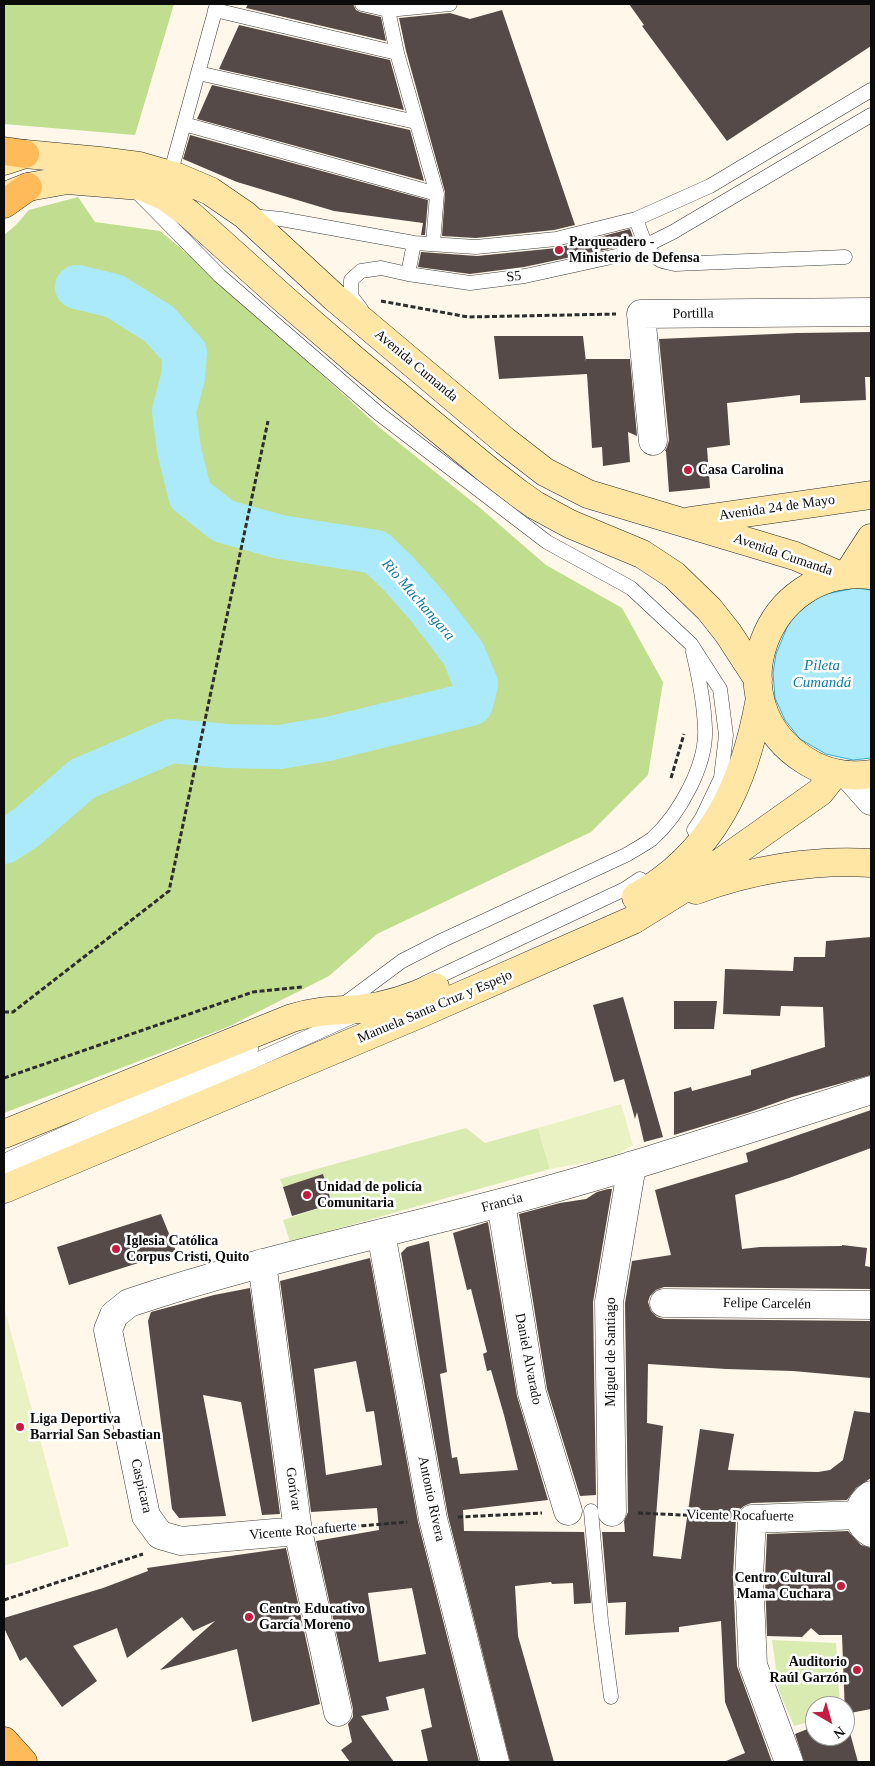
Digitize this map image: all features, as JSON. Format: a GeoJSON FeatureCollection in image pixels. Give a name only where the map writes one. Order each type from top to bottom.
{"type":"FeatureCollection","features":[{"type":"Feature","properties":{"kind":"main road","name":"Avenida Cumanda"},"geometry":{"type":"LineString","coordinates":[[9,157],[100,160],[139,166],[170,175],[210,191],[245,215],[335,298],[505,441],[546,472],[576,489],[853,575]]}},
{"type":"Feature","properties":{"kind":"main road"},"geometry":{"type":"LineString","coordinates":[[4,204],[16,191],[68,180],[141,186],[166,197],[189,214],[358,363],[518,494],[570,524],[642,554],[674,574],[709,609],[728,633],[759,688],[771,726],[790,750],[816,766],[852,774]]}},
{"type":"Feature","properties":{"kind":"main road","name":"Avenida 24 de Mayo"},"geometry":{"type":"LineString","coordinates":[[683,522],[871,495]]}},
{"type":"Feature","properties":{"kind":"main road"},"geometry":{"type":"LineString","coordinates":[[853,575],[871,538]]}},
{"type":"Feature","properties":{"kind":"main road","name":"Manuela Santa Cruz y Espejo"},"geometry":{"type":"LineString","coordinates":[[4,1134],[292,1018],[323,1011],[375,1007],[411,998],[626,904],[665,878],[696,850],[708,836],[725,808],[744,764],[754,729],[761,648],[769,629],[780,612],[803,591],[822,581],[853,575]]}},
{"type":"Feature","properties":{"kind":"main road","name":"Manuela Santa Cruz y Espejo"},"geometry":{"type":"LineString","coordinates":[[4,1189],[417,1015],[647,913],[820,792],[852,774]]}},
{"type":"Feature","properties":{"kind":"main road"},"geometry":{"type":"LineString","coordinates":[[647,913],[693,891],[737,877],[811,864],[871,863]]}},
{"type":"Feature","properties":{"kind":"main road"},"geometry":{"type":"LineString","coordinates":[[4,1741],[23,1762]]}},
{"type":"Feature","properties":{"kind":"street","name":"Portilla"},"geometry":{"type":"LineString","coordinates":[[641,314],[871,312]]}},
{"type":"Feature","properties":{"kind":"street"},"geometry":{"type":"LineString","coordinates":[[641,314],[654,441]]}},
{"type":"Feature","properties":{"kind":"street"},"geometry":{"type":"LineString","coordinates":[[852,774],[871,801]]}},
{"type":"Feature","properties":{"kind":"street","name":"Francia"},"geometry":{"type":"LineString","coordinates":[[129,1303],[262,1263],[501,1203],[632,1165],[871,1090]]}},
{"type":"Feature","properties":{"kind":"street","name":"Miguel de Santiago"},"geometry":{"type":"LineString","coordinates":[[601,1512],[609,1302],[632,1165]]}},
{"type":"Feature","properties":{"kind":"street","name":"Daniel Alvarado"},"geometry":{"type":"LineString","coordinates":[[501,1203],[532,1393],[601,1512]]}},
{"type":"Feature","properties":{"kind":"street","name":"Antonio Rivera"},"geometry":{"type":"LineString","coordinates":[[381,1233],[433,1519],[495,1762]]}},
{"type":"Feature","properties":{"kind":"street","name":"Gorívar"},"geometry":{"type":"LineString","coordinates":[[262,1263],[298,1531],[338,1712]]}},
{"type":"Feature","properties":{"kind":"street","name":"Caspicara"},"geometry":{"type":"LineString","coordinates":[[129,1303],[114,1315],[108,1330],[146,1516],[160,1535],[181,1541]]}},
{"type":"Feature","properties":{"kind":"street","name":"Felipe Carcelén"},"geometry":{"type":"LineString","coordinates":[[664,1304],[871,1305]]}},
{"type":"Feature","properties":{"kind":"street","name":"Vicente Rocafuerte"},"geometry":{"type":"LineString","coordinates":[[752,1519],[867,1514]]}},
{"type":"Feature","properties":{"kind":"street"},"geometry":{"type":"LineString","coordinates":[[752,1519],[750,1577],[753,1665],[789,1762]]}},
{"type":"Feature","properties":{"kind":"street","name":"Vicente Rocafuerte"},"geometry":{"type":"LineString","coordinates":[[181,1541],[298,1531]]}},
{"type":"Feature","properties":{"kind":"lane"},"geometry":{"type":"LineString","coordinates":[[362,4],[388,10],[450,4]]}},
{"type":"Feature","properties":{"kind":"lane"},"geometry":{"type":"LineString","coordinates":[[170,175],[216,7],[397,53]]}},
{"type":"Feature","properties":{"kind":"lane"},"geometry":{"type":"LineString","coordinates":[[388,10],[397,53],[437,194],[433,244]]}},
{"type":"Feature","properties":{"kind":"lane"},"geometry":{"type":"LineString","coordinates":[[198,73],[416,122]]}},
{"type":"Feature","properties":{"kind":"lane"},"geometry":{"type":"LineString","coordinates":[[245,215],[281,219],[414,243],[476,247],[556,239],[636,219],[710,186],[871,90]]}},
{"type":"Feature","properties":{"kind":"lane","name":"S5"},"geometry":{"type":"LineString","coordinates":[[352,296],[351,280],[361,270],[381,268],[470,283],[551,271],[616,256],[647,245],[673,232],[871,115]]}},
{"type":"Feature","properties":{"kind":"lane"},"geometry":{"type":"LineString","coordinates":[[184,124],[437,194]]}},
{"type":"Feature","properties":{"kind":"lane"},"geometry":{"type":"LineString","coordinates":[[9,157],[84,170],[131,186]]}},
{"type":"Feature","properties":{"kind":"lane"},"geometry":{"type":"LineString","coordinates":[[4,1174],[375,1007],[625,889],[659,867],[683,844],[702,818],[721,778],[726,735],[720,690],[691,644],[632,588],[547,542],[378,413],[220,276],[131,186],[100,160]]}},
{"type":"Feature","properties":{"kind":"lane"},"geometry":{"type":"LineString","coordinates":[[636,219],[647,245],[659,259],[676,264],[846,257]]}},
{"type":"Feature","properties":{"kind":"lane"},"geometry":{"type":"LineString","coordinates":[[408,274],[414,243]]}},
{"type":"Feature","properties":{"kind":"lane"},"geometry":{"type":"LineString","coordinates":[[352,296],[368,318],[478,408],[505,441]]}},
{"type":"Feature","properties":{"kind":"lane"},"geometry":{"type":"LineString","coordinates":[[4,1161],[323,1011],[402,961],[626,855],[650,840],[668,822],[684,801],[699,764],[705,730],[703,698],[691,644]]}},
{"type":"Feature","properties":{"kind":"lane"},"geometry":{"type":"LineString","coordinates":[[601,1512],[601,1622],[611,1697]]}},
{"type":"Feature","properties":{"kind":"path"},"geometry":{"type":"LineString","coordinates":[[352,296],[468,317],[641,314]]}},
{"type":"Feature","properties":{"kind":"path"},"geometry":{"type":"LineString","coordinates":[[4,1012],[13,1012],[169,891],[268,422]]}},
{"type":"Feature","properties":{"kind":"path"},"geometry":{"type":"LineString","coordinates":[[668,784],[684,735],[684,726]]}},
{"type":"Feature","properties":{"kind":"path"},"geometry":{"type":"LineString","coordinates":[[4,1078],[253,992],[309,986],[323,1011]]}},
{"type":"Feature","properties":{"kind":"path","name":"Vicente Rocafuerte"},"geometry":{"type":"LineString","coordinates":[[298,1531],[433,1519],[601,1512],[752,1519]]}},
{"type":"Feature","properties":{"kind":"path"},"geometry":{"type":"LineString","coordinates":[[4,1600],[181,1541]]}},
{"type":"Feature","properties":{"kind":"green space"},"geometry":{"type":"Polygon","coordinates":[[[4,4],[174,4],[135,135],[4,124],[4,4]]]}},
{"type":"Feature","properties":{"kind":"green space"},"geometry":{"type":"Polygon","coordinates":[[[78,197],[95,222],[160,231],[214,276],[379,427],[479,507],[546,565],[622,608],[663,682],[648,775],[591,832],[377,934],[329,976],[230,1026],[4,1113],[4,235],[29,210],[78,197]]]}},
{"type":"Feature","properties":{"kind":"green space"},"geometry":{"type":"Polygon","coordinates":[[[621,1104],[633,1145],[611,1158],[550,1169],[538,1128],[621,1104]]]}},
{"type":"Feature","properties":{"kind":"green space"},"geometry":{"type":"Polygon","coordinates":[[[466,1128],[485,1143],[538,1128],[550,1169],[290,1242],[283,1220],[332,1204],[323,1175],[283,1187],[280,1179],[466,1128]]]}},
{"type":"Feature","properties":{"kind":"green space","name":"Liga Deportiva Barrial San Sebastian"},"geometry":{"type":"Polygon","coordinates":[[[4,1307],[69,1546],[4,1566],[4,1307]]]}},
{"type":"Feature","properties":{"kind":"green space"},"geometry":{"type":"Polygon","coordinates":[[[772,1640],[836,1643],[839,1696],[805,1696],[805,1723],[794,1726],[779,1691],[772,1640]]]}},
{"type":"Feature","properties":{"kind":"water","name":"Pileta Cumandá"},"geometry":{"type":"Polygon","coordinates":[[[856,588],[871,590],[871,758],[853,760],[826,754],[800,739],[785,720],[775,698],[773,673],[776,654],[788,625],[798,611],[822,595],[856,588]]]}},
{"type":"Feature","properties":{"kind":"building"},"geometry":{"type":"Polygon","coordinates":[[[248,4],[353,4],[356,10],[360,12],[381,17],[386,41],[246,8],[248,4]]]}},
{"type":"Feature","properties":{"kind":"building"},"geometry":{"type":"Polygon","coordinates":[[[629,4],[871,4],[871,46],[727,141],[642,26],[644,25],[629,4]]]}},
{"type":"Feature","properties":{"kind":"building"},"geometry":{"type":"Polygon","coordinates":[[[502,10],[575,225],[554,230],[476,238],[442,236],[445,192],[406,51],[399,18],[450,13],[470,19],[502,10]]]}},
{"type":"Feature","properties":{"kind":"building"},"geometry":{"type":"Polygon","coordinates":[[[239,25],[390,60],[404,110],[219,69],[239,25]]]}},
{"type":"Feature","properties":{"kind":"building"},"geometry":{"type":"Polygon","coordinates":[[[212,85],[410,130],[424,181],[197,119],[212,85]]]}},
{"type":"Feature","properties":{"kind":"building"},"geometry":{"type":"Polygon","coordinates":[[[190,135],[428,200],[425,235],[421,235],[423,223],[334,211],[237,182],[183,159],[190,135]]]}},
{"type":"Feature","properties":{"kind":"building","name":"Parqueadero - Ministerio de Defensa"},"geometry":{"type":"Polygon","coordinates":[[[630,229],[634,240],[614,248],[524,267],[470,274],[418,267],[421,252],[477,256],[557,248],[630,229]]]}},
{"type":"Feature","properties":{"kind":"building"},"geometry":{"type":"Polygon","coordinates":[[[871,332],[871,377],[865,377],[866,400],[800,403],[800,395],[727,403],[730,445],[707,448],[710,488],[669,492],[665,451],[669,440],[659,339],[871,332]]]}},
{"type":"Feature","properties":{"kind":"building"},"geometry":{"type":"Polygon","coordinates":[[[494,336],[583,336],[586,362],[586,359],[630,359],[637,436],[628,432],[630,462],[603,466],[602,447],[592,448],[587,374],[499,379],[494,336]]]}},
{"type":"Feature","properties":{"kind":"building"},"geometry":{"type":"Polygon","coordinates":[[[871,937],[871,1075],[792,1097],[674,1135],[674,1092],[691,1087],[692,1091],[751,1075],[751,1070],[825,1047],[823,1007],[781,1006],[780,1016],[723,1014],[725,969],[793,971],[794,957],[825,957],[826,941],[871,937]]]}},
{"type":"Feature","properties":{"kind":"building"},"geometry":{"type":"Polygon","coordinates":[[[623,997],[663,1137],[644,1142],[637,1112],[635,1119],[624,1079],[614,1082],[593,1005],[623,997]]]}},
{"type":"Feature","properties":{"kind":"building"},"geometry":{"type":"Polygon","coordinates":[[[674,1001],[717,1001],[714,1029],[674,1029],[674,1001]]]}},
{"type":"Feature","properties":{"kind":"building"},"geometry":{"type":"Polygon","coordinates":[[[871,1110],[871,1148],[789,1178],[735,1195],[742,1249],[842,1245],[867,1248],[865,1266],[871,1267],[871,1289],[664,1287],[656,1290],[650,1296],[648,1302],[651,1311],[657,1317],[664,1319],[871,1321],[871,1378],[793,1371],[648,1364],[647,1423],[663,1426],[653,1556],[681,1559],[700,1429],[734,1434],[728,1470],[818,1472],[830,1470],[843,1460],[854,1411],[871,1413],[871,1478],[856,1488],[847,1500],[751,1503],[738,1511],[733,1576],[737,1666],[772,1762],[726,1762],[745,1753],[725,1702],[721,1621],[679,1627],[679,1632],[625,1635],[626,1602],[608,1603],[602,1532],[625,1532],[624,1521],[628,1512],[625,1303],[632,1261],[671,1255],[655,1190],[748,1162],[746,1153],[871,1110]]]}},
{"type":"Feature","properties":{"kind":"building","name":"Unidad de policía Comunitaria"},"geometry":{"type":"Polygon","coordinates":[[[323,1174],[332,1204],[292,1216],[283,1187],[323,1174]]]}},
{"type":"Feature","properties":{"kind":"building"},"geometry":{"type":"Polygon","coordinates":[[[612,1189],[593,1302],[596,1495],[580,1496],[547,1389],[519,1214],[560,1203],[586,1199],[597,1192],[612,1189]]]}},
{"type":"Feature","properties":{"kind":"building","name":"Iglesia Católica Corpus Cristi, Quito"},"geometry":{"type":"Polygon","coordinates":[[[161,1214],[176,1251],[69,1285],[57,1247],[161,1214]]]}},
{"type":"Feature","properties":{"kind":"building"},"geometry":{"type":"Polygon","coordinates":[[[488,1222],[517,1396],[548,1500],[463,1510],[464,1531],[584,1532],[591,1603],[574,1604],[573,1583],[552,1584],[551,1582],[515,1586],[518,1636],[554,1762],[510,1762],[448,1516],[401,1253],[407,1247],[429,1241],[447,1372],[440,1374],[452,1458],[457,1457],[460,1474],[518,1470],[491,1370],[487,1371],[483,1354],[487,1352],[471,1289],[467,1290],[453,1233],[488,1222]]]}},
{"type":"Feature","properties":{"kind":"building"},"geometry":{"type":"Polygon","coordinates":[[[370,1258],[418,1522],[479,1762],[428,1762],[421,1730],[432,1727],[424,1688],[386,1697],[389,1710],[361,1716],[394,1762],[350,1762],[341,1750],[352,1742],[348,1724],[353,1717],[353,1709],[316,1541],[379,1530],[377,1508],[311,1512],[280,1281],[370,1258]],[[356,1361],[314,1369],[326,1475],[382,1465],[374,1411],[366,1412],[356,1361]],[[412,1588],[368,1593],[379,1662],[426,1654],[412,1588]]]}},
{"type":"Feature","properties":{"kind":"building"},"geometry":{"type":"Polygon","coordinates":[[[250,1288],[280,1514],[262,1515],[241,1402],[203,1395],[226,1516],[179,1518],[172,1509],[148,1321],[151,1312],[214,1295],[250,1288]]]}},
{"type":"Feature","properties":{"kind":"building"},"geometry":{"type":"Polygon","coordinates":[[[848,1531],[861,1545],[871,1548],[871,1709],[855,1712],[855,1696],[844,1696],[842,1635],[819,1635],[811,1628],[802,1637],[767,1636],[765,1577],[767,1534],[848,1531]]]}},
{"type":"Feature","properties":{"kind":"building"},"geometry":{"type":"Polygon","coordinates":[[[286,1548],[320,1704],[252,1722],[237,1649],[160,1670],[215,1621],[193,1631],[182,1617],[127,1658],[117,1628],[73,1646],[97,1681],[62,1707],[26,1657],[20,1661],[4,1628],[4,1618],[103,1588],[148,1571],[147,1568],[286,1548]]]}},
{"type":"Feature","properties":{"kind":"building"},"geometry":{"type":"Polygon","coordinates":[[[805,1730],[805,1746],[854,1746],[858,1762],[804,1762],[795,1734],[805,1730]]]}},
{"type":"Feature","properties":{"kind":"waterway","name":"Rio Machangara"},"geometry":{"type":"LineString","coordinates":[[4,842],[27,827],[82,779],[171,741],[227,746],[279,747],[328,739],[471,704],[476,684],[463,653],[428,607],[398,573],[376,552],[280,537],[223,521],[190,495],[179,450],[174,411],[183,377],[185,353],[159,324],[114,296],[77,287]]}},
{"type":"Feature","properties":{"kind":"place","name":"Parqueadero - Ministerio de Defensa"},"geometry":{"type":"Point","coordinates":[559,250]}},
{"type":"Feature","properties":{"kind":"place","name":"Casa Carolina"},"geometry":{"type":"Point","coordinates":[688,470]}},
{"type":"Feature","properties":{"kind":"place","name":"Unidad de policía Comunitaria"},"geometry":{"type":"Point","coordinates":[307,1195]}},
{"type":"Feature","properties":{"kind":"place","name":"Iglesia Católica Corpus Cristi, Quito"},"geometry":{"type":"Point","coordinates":[116,1249]}},
{"type":"Feature","properties":{"kind":"place","name":"Liga Deportiva Barrial San Sebastian"},"geometry":{"type":"Point","coordinates":[20,1427]}},
{"type":"Feature","properties":{"kind":"place","name":"Centro Cultural Mama Cuchara"},"geometry":{"type":"Point","coordinates":[841,1586]}},
{"type":"Feature","properties":{"kind":"place","name":"Centro Educativo García Moreno"},"geometry":{"type":"Point","coordinates":[249,1617]}},
{"type":"Feature","properties":{"kind":"place","name":"Auditorio Raúl Garzón"},"geometry":{"type":"Point","coordinates":[857,1670]}}]}
